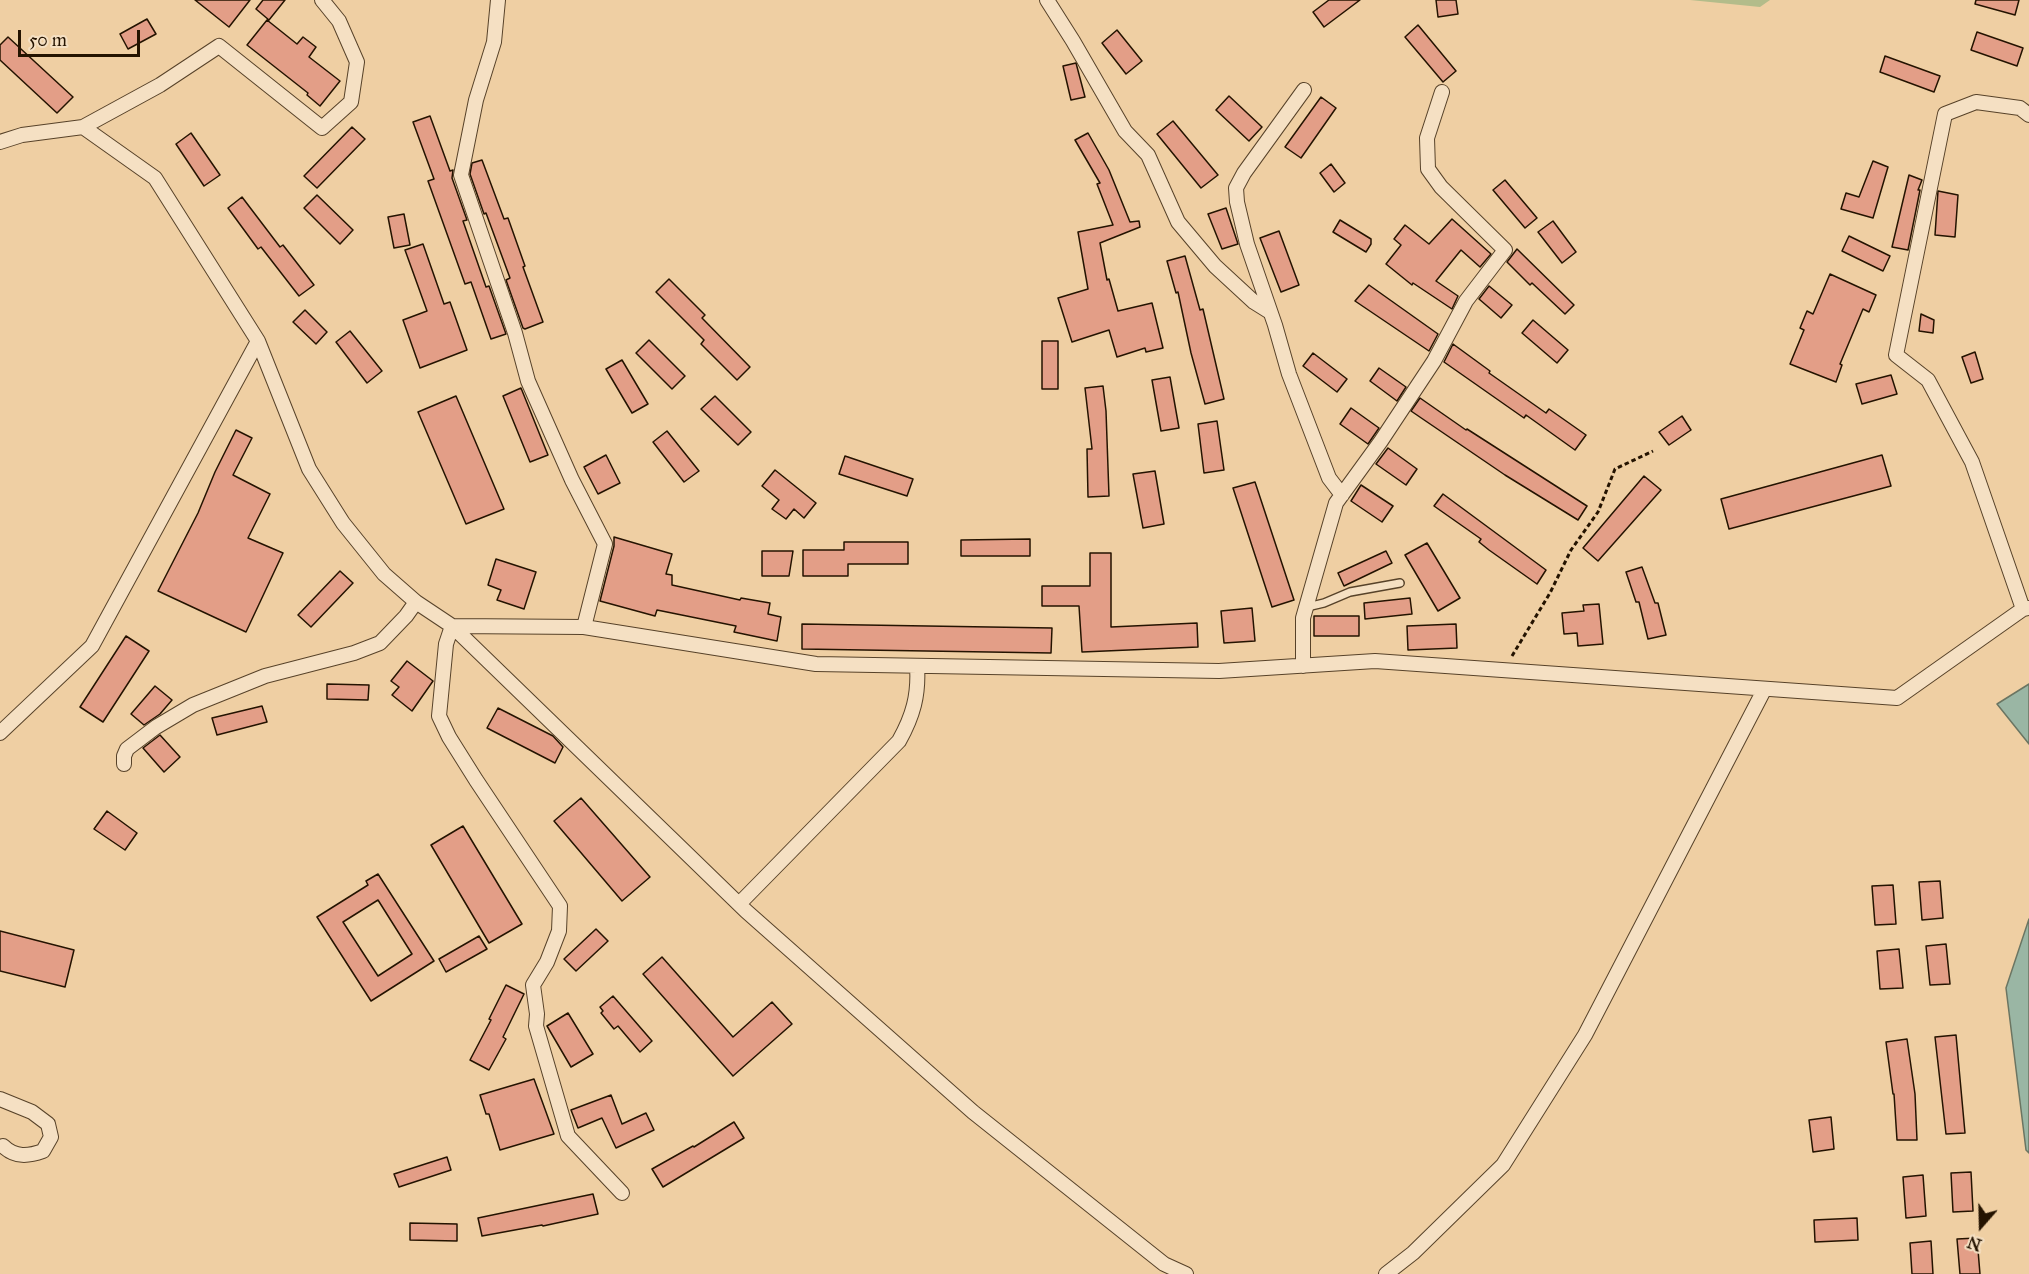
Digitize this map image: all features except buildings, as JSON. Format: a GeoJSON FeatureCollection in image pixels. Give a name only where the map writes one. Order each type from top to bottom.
{"type":"FeatureCollection","features":[{"type":"Feature","properties":{"kind":"street"},"geometry":{"type":"LineString","coordinates":[[0,142],[22,135],[83,127],[160,85],[219,46],[322,128],[351,102],[357,62],[339,21],[322,0]]}},
{"type":"Feature","properties":{"kind":"street"},"geometry":{"type":"LineString","coordinates":[[498,0],[494,42],[476,100],[461,175],[528,381],[572,480],[605,544],[584,627]]}},
{"type":"Feature","properties":{"kind":"street"},"geometry":{"type":"LineString","coordinates":[[1047,0],[1073,40],[1125,131],[1148,155],[1178,222],[1215,266],[1254,302],[1270,312]]}},
{"type":"Feature","properties":{"kind":"street"},"geometry":{"type":"LineString","coordinates":[[1304,90],[1244,173],[1236,188],[1236,202],[1288,374],[1329,478],[1342,495]]}},
{"type":"Feature","properties":{"kind":"street"},"geometry":{"type":"LineString","coordinates":[[1303,666],[1303,618],[1336,503],[1381,441],[1434,361],[1466,301],[1505,250],[1441,187],[1428,169],[1427,138],[1442,92]]}},
{"type":"Feature","properties":{"kind":"street"},"geometry":{"type":"LineString","coordinates":[[452,626],[584,627],[816,664],[1219,671],[1375,661],[1897,698],[2026,608],[1972,462],[1928,380],[1896,355],[1945,114],[1976,102],[2020,108],[2029,115]]}},
{"type":"Feature","properties":{"kind":"street"},"geometry":{"type":"LineString","coordinates":[[83,127],[155,178],[258,341],[309,469],[342,523],[384,574],[416,602],[452,626],[739,904],[973,1112],[1164,1264],[1186,1274]]}},
{"type":"Feature","properties":{"kind":"street"},"geometry":{"type":"LineString","coordinates":[[0,733],[92,646],[258,341]]}},
{"type":"Feature","properties":{"kind":"street"},"geometry":{"type":"LineString","coordinates":[[124,764],[124,756],[128,748],[156,726],[193,705],[265,676],[354,653],[380,643],[416,602]]}},
{"type":"Feature","properties":{"kind":"street"},"geometry":{"type":"LineString","coordinates":[[452,626],[446,644],[439,716],[449,737],[476,780],[561,906],[561,921],[557,938],[547,962],[533,985],[537,1014],[536,1026],[568,1136],[622,1193]]}},
{"type":"Feature","properties":{"kind":"street"},"geometry":{"type":"LineString","coordinates":[[739,904],[899,741],[916,703],[917,666]]}},
{"type":"Feature","properties":{"kind":"street"},"geometry":{"type":"LineString","coordinates":[[1386,1274],[1413,1253],[1503,1165],[1585,1035],[1764,690]]}},
{"type":"Feature","properties":{"kind":"street"},"geometry":{"type":"LineString","coordinates":[[0,1099],[32,1112],[48,1124],[51,1137],[43,1151],[27,1156],[7,1150],[3,1146]]}},
{"type":"Feature","properties":{"kind":"lane"},"geometry":{"type":"LineString","coordinates":[[1306,607],[1324,603],[1350,592],[1400,583]]}},
{"type":"Feature","properties":{"kind":"path"},"geometry":{"type":"LineString","coordinates":[[1506,671],[1513,654],[1550,593],[1571,550],[1598,512],[1615,469],[1653,451]]}},
{"type":"Feature","properties":{"kind":"green space"},"geometry":{"type":"Polygon","coordinates":[[[1690,0],[1770,0],[1760,7],[1690,0]]]}},
{"type":"Feature","properties":{"kind":"shaded area"},"geometry":{"type":"Polygon","coordinates":[[[2029,684],[2029,744],[1997,704],[2029,684]]]}},
{"type":"Feature","properties":{"kind":"shaded area"},"geometry":{"type":"Polygon","coordinates":[[[2029,919],[2029,1153],[2026,1150],[2006,988],[2029,919]]]}}]}
